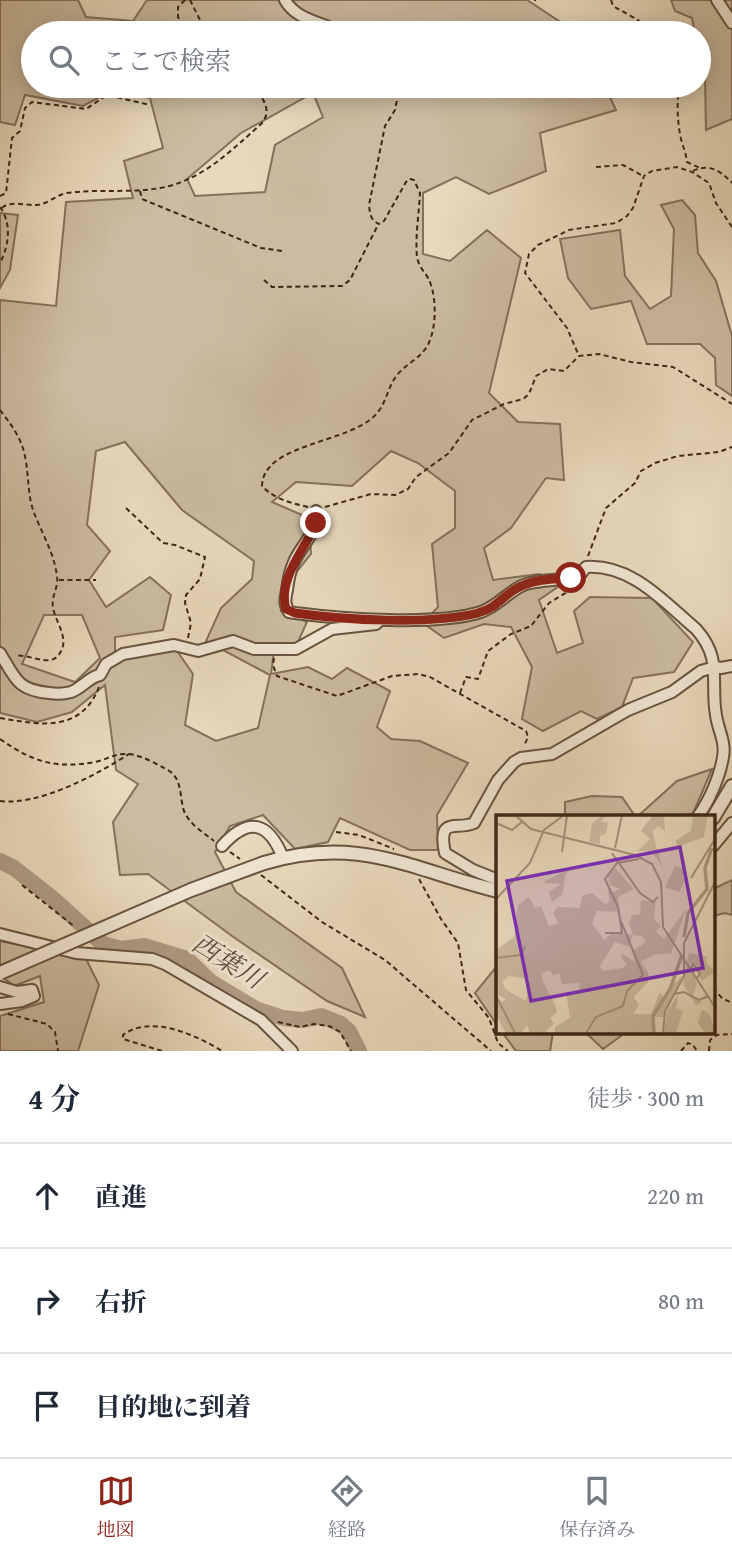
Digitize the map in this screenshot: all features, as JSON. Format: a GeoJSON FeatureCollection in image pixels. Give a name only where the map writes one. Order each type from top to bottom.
{"type":"FeatureCollection","features":[{"type":"Feature","properties":{"kind":"street"},"geometry":{"type":"LineString","coordinates":[[285,0],[289,8],[298,15],[314,21]]}},
{"type":"Feature","properties":{"kind":"street"},"geometry":{"type":"LineString","coordinates":[[717,0],[732,23]]}},
{"type":"Feature","properties":{"kind":"street"},"geometry":{"type":"LineString","coordinates":[[316,511],[312,534],[294,561],[289,576],[285,603],[286,609],[295,613],[316,616],[452,618],[497,606],[513,590],[547,579],[604,568],[634,576],[705,639],[715,667],[716,716],[724,741],[724,755],[721,769],[699,815]]}},
{"type":"Feature","properties":{"kind":"street"},"geometry":{"type":"LineString","coordinates":[[3,657],[19,684],[27,690],[58,694],[71,692],[85,685],[100,675],[106,664],[123,654],[174,645],[198,651],[233,641],[254,649],[296,649],[332,629],[376,624],[381,618]]}},
{"type":"Feature","properties":{"kind":"street"},"geometry":{"type":"LineString","coordinates":[[496,879],[472,870],[445,853],[443,843],[445,831],[454,824],[467,826],[474,823],[498,780],[514,762],[521,758],[552,754],[628,710],[672,692],[701,671],[732,666]]}},
{"type":"Feature","properties":{"kind":"street"},"geometry":{"type":"LineString","coordinates":[[714,816],[732,786]]}},
{"type":"Feature","properties":{"kind":"street"},"geometry":{"type":"LineString","coordinates":[[714,845],[732,823]]}},
{"type":"Feature","properties":{"kind":"street"},"geometry":{"type":"LineString","coordinates":[[222,846],[240,830],[259,828],[272,834],[283,858]]}},
{"type":"Feature","properties":{"kind":"street"},"geometry":{"type":"LineString","coordinates":[[0,973],[191,890],[283,858],[326,851],[373,855],[496,890]]}},
{"type":"Feature","properties":{"kind":"street"},"geometry":{"type":"LineString","coordinates":[[0,934],[76,953],[152,959],[165,964],[261,1020],[292,1051]]}},
{"type":"Feature","properties":{"kind":"street"},"geometry":{"type":"LineString","coordinates":[[0,987],[10,992],[32,990],[34,996],[3,1009]]}},
{"type":"Feature","properties":{"kind":"path"},"geometry":{"type":"LineString","coordinates":[[180,21],[178,6],[185,0]]}},
{"type":"Feature","properties":{"kind":"path"},"geometry":{"type":"LineString","coordinates":[[190,0],[202,21]]}},
{"type":"Feature","properties":{"kind":"path"},"geometry":{"type":"LineString","coordinates":[[611,0],[613,6],[639,21]]}},
{"type":"Feature","properties":{"kind":"path"},"geometry":{"type":"LineString","coordinates":[[0,196],[6,193],[12,138],[20,131],[25,108],[32,102],[86,109],[102,98]]}},
{"type":"Feature","properties":{"kind":"path"},"geometry":{"type":"LineString","coordinates":[[120,98],[150,105]]}},
{"type":"Feature","properties":{"kind":"path"},"geometry":{"type":"LineString","coordinates":[[0,263],[9,235],[8,222],[1,208],[8,204],[41,205],[66,194],[170,186],[200,175],[265,120],[267,109],[262,98]]}},
{"type":"Feature","properties":{"kind":"path"},"geometry":{"type":"LineString","coordinates":[[379,224],[370,216],[369,205],[385,126],[395,110],[397,98]]}},
{"type":"Feature","properties":{"kind":"path"},"geometry":{"type":"LineString","coordinates":[[678,98],[681,144],[686,148],[687,162],[700,168],[716,169],[732,183]]}},
{"type":"Feature","properties":{"kind":"path"},"geometry":{"type":"LineString","coordinates":[[596,167],[623,165],[644,176]]}},
{"type":"Feature","properties":{"kind":"path"},"geometry":{"type":"LineString","coordinates":[[579,356],[567,328],[525,273],[528,254],[538,244],[569,230],[616,223],[633,208],[644,176],[652,171],[677,167],[692,172],[709,183],[716,203],[732,227]]}},
{"type":"Feature","properties":{"kind":"path"},"geometry":{"type":"LineString","coordinates":[[692,172],[700,168]]}},
{"type":"Feature","properties":{"kind":"path"},"geometry":{"type":"LineString","coordinates":[[264,280],[272,287],[342,286],[350,280],[379,224],[406,182],[414,180],[420,193],[417,256],[420,268],[432,287],[432,335],[418,358],[400,371],[393,380],[378,412],[363,426],[297,449],[271,464],[265,472],[262,486],[265,490],[282,500],[316,511],[371,494],[395,495],[408,489],[416,477],[449,453],[472,421],[504,404],[523,399],[529,394],[536,376],[548,369],[564,371],[579,356],[599,354],[631,362],[673,367],[732,404]]}},
{"type":"Feature","properties":{"kind":"path"},"geometry":{"type":"LineString","coordinates":[[140,190],[142,199],[261,248],[282,251]]}},
{"type":"Feature","properties":{"kind":"path"},"geometry":{"type":"LineString","coordinates":[[0,410],[18,436],[24,451],[31,501],[55,563],[58,580],[52,601],[53,610],[64,643],[61,653],[54,660],[19,655],[3,657]]}},
{"type":"Feature","properties":{"kind":"path"},"geometry":{"type":"LineString","coordinates":[[460,695],[466,677],[478,679],[488,651],[511,634],[531,626],[549,603],[576,586],[606,508],[635,483],[640,471],[678,456],[719,452],[732,447]]}},
{"type":"Feature","properties":{"kind":"path"},"geometry":{"type":"LineString","coordinates":[[126,508],[163,543],[205,557],[200,579],[186,595],[185,603],[191,623],[190,635],[183,646]]}},
{"type":"Feature","properties":{"kind":"path"},"geometry":{"type":"LineString","coordinates":[[58,580],[96,580]]}},
{"type":"Feature","properties":{"kind":"path"},"geometry":{"type":"LineString","coordinates":[[276,650],[273,665],[277,676],[337,695],[392,676],[418,674],[430,677],[526,732],[528,737],[521,758]]}},
{"type":"Feature","properties":{"kind":"path"},"geometry":{"type":"LineString","coordinates":[[0,718],[48,724],[71,719],[94,699],[100,675]]}},
{"type":"Feature","properties":{"kind":"path"},"geometry":{"type":"LineString","coordinates":[[0,739],[24,756],[43,763],[77,764],[130,754],[170,771],[177,779],[185,811],[195,827],[243,861]]}},
{"type":"Feature","properties":{"kind":"path"},"geometry":{"type":"LineString","coordinates":[[0,801],[10,803],[47,795],[130,754]]}},
{"type":"Feature","properties":{"kind":"path"},"geometry":{"type":"LineString","coordinates":[[336,832],[359,835],[402,853],[458,943],[466,990],[489,1018],[498,1043],[508,1051]]}},
{"type":"Feature","properties":{"kind":"path"},"geometry":{"type":"LineString","coordinates":[[259,866],[322,922],[385,960],[491,1051]]}},
{"type":"Feature","properties":{"kind":"path"},"geometry":{"type":"LineString","coordinates":[[22,885],[80,931]]}},
{"type":"Feature","properties":{"kind":"path"},"geometry":{"type":"LineString","coordinates":[[714,989],[722,998],[732,1003]]}},
{"type":"Feature","properties":{"kind":"path"},"geometry":{"type":"LineString","coordinates":[[3,1009],[47,1024],[55,1032],[58,1051]]}},
{"type":"Feature","properties":{"kind":"path"},"geometry":{"type":"LineString","coordinates":[[261,1020],[300,1027],[314,1024],[329,1026],[340,1032],[351,1051]]}},
{"type":"Feature","properties":{"kind":"path"},"geometry":{"type":"LineString","coordinates":[[162,1051],[129,1042],[123,1039],[122,1035],[146,1027],[159,1027],[191,1035],[222,1051]]}},
{"type":"Feature","properties":{"kind":"path"},"geometry":{"type":"LineString","coordinates":[[709,1051],[710,1040],[717,1035],[732,1034]]}},
{"type":"Feature","properties":{"kind":"path"},"geometry":{"type":"LineString","coordinates":[[681,1051],[688,1043],[694,1045],[697,1051]]}},
{"type":"Feature","properties":{"kind":"shaded area"},"geometry":{"type":"Polygon","coordinates":[[[0,0],[78,0],[86,17],[133,21],[21,21],[21,98],[24,98],[15,125],[0,122],[0,0]]]}},
{"type":"Feature","properties":{"kind":"shaded area"},"geometry":{"type":"Polygon","coordinates":[[[147,0],[527,0],[559,21],[133,21],[147,0]]]}},
{"type":"Feature","properties":{"kind":"shaded area"},"geometry":{"type":"Polygon","coordinates":[[[671,0],[732,0],[732,119],[706,130],[705,98],[711,98],[711,21],[693,21],[692,18],[675,11],[671,0]]]}},
{"type":"Feature","properties":{"kind":"shaded area"},"geometry":{"type":"Polygon","coordinates":[[[41,98],[98,98],[83,106],[41,98]]]}},
{"type":"Feature","properties":{"kind":"shaded area"},"geometry":{"type":"Polygon","coordinates":[[[150,98],[304,98],[241,133],[187,179],[195,196],[265,192],[275,145],[323,117],[315,98],[610,98],[616,110],[540,133],[546,171],[489,194],[456,177],[423,193],[423,254],[450,261],[487,230],[521,258],[489,393],[518,422],[560,424],[564,480],[546,478],[511,528],[484,548],[493,580],[539,574],[565,582],[539,600],[557,653],[583,643],[574,611],[590,597],[652,598],[693,642],[674,672],[633,678],[622,707],[597,719],[581,711],[543,731],[522,719],[532,667],[511,627],[484,624],[444,638],[423,623],[438,607],[432,544],[455,528],[455,491],[418,463],[391,451],[352,486],[296,482],[272,502],[309,518],[311,554],[286,585],[281,611],[307,622],[297,644],[275,643],[271,674],[308,667],[332,679],[347,668],[390,691],[377,727],[391,739],[420,741],[468,763],[437,815],[438,850],[410,850],[340,818],[328,842],[295,849],[263,815],[230,826],[215,852],[236,892],[342,968],[365,1017],[327,1001],[148,874],[120,875],[113,822],[138,784],[116,770],[105,685],[72,712],[37,722],[0,713],[0,300],[56,306],[66,202],[133,198],[124,161],[163,148],[150,98]],[[125,442],[96,451],[87,525],[110,551],[89,580],[106,607],[150,577],[171,595],[163,630],[115,637],[115,656],[175,648],[193,674],[185,725],[216,741],[258,728],[270,675],[206,641],[221,608],[252,579],[254,561],[182,510],[125,442]],[[44,615],[22,664],[75,682],[100,658],[82,615],[44,615]]]}},
{"type":"Feature","properties":{"kind":"shaded area"},"geometry":{"type":"Polygon","coordinates":[[[682,200],[695,215],[698,253],[716,281],[732,336],[732,396],[716,385],[715,358],[700,344],[647,344],[631,301],[591,309],[568,278],[560,239],[620,230],[625,276],[650,309],[671,296],[674,229],[661,205],[682,200]]]}},
{"type":"Feature","properties":{"kind":"shaded area"},"geometry":{"type":"Polygon","coordinates":[[[0,213],[18,215],[10,270],[0,288],[0,213]]]}},
{"type":"Feature","properties":{"kind":"shaded area"},"geometry":{"type":"Polygon","coordinates":[[[712,769],[692,815],[639,815],[677,781],[712,769]]]}},
{"type":"Feature","properties":{"kind":"shaded area"},"geometry":{"type":"Polygon","coordinates":[[[592,796],[622,797],[634,815],[565,815],[565,802],[592,796]]]}},
{"type":"Feature","properties":{"kind":"shaded area"},"geometry":{"type":"Polygon","coordinates":[[[732,880],[732,915],[725,913],[714,916],[714,889],[732,880]]]}},
{"type":"Feature","properties":{"kind":"shaded area"},"geometry":{"type":"Polygon","coordinates":[[[0,941],[86,959],[99,985],[78,1051],[0,1051],[0,1016],[44,1002],[40,976],[14,986],[0,975],[0,941]]]}},
{"type":"Feature","properties":{"kind":"shaded area"},"geometry":{"type":"Polygon","coordinates":[[[496,967],[496,1024],[475,993],[496,967]]]}},
{"type":"Feature","properties":{"kind":"shaded area"},"geometry":{"type":"Polygon","coordinates":[[[503,1034],[553,1034],[550,1051],[516,1051],[503,1034]]]}},
{"type":"Feature","properties":{"kind":"shaded area"},"geometry":{"type":"Polygon","coordinates":[[[587,1034],[622,1034],[621,1036],[603,1049],[587,1034]]]}},
{"type":"Feature","properties":{"kind":"waterway","name":"西葉川"},"geometry":{"type":"LineString","coordinates":[[0,861],[14,868],[51,897],[103,944],[121,949],[144,946],[187,959],[211,982],[256,1009],[283,1018],[303,1020],[321,1016],[341,1024],[349,1031],[359,1051]]}},
{"type":"Feature","properties":{"kind":"route"},"geometry":{"type":"LineString","coordinates":[[316,523],[294,561],[289,576],[285,603],[289,612],[316,616],[452,618],[497,606],[513,590],[523,585],[547,579],[571,578]]}}]}
